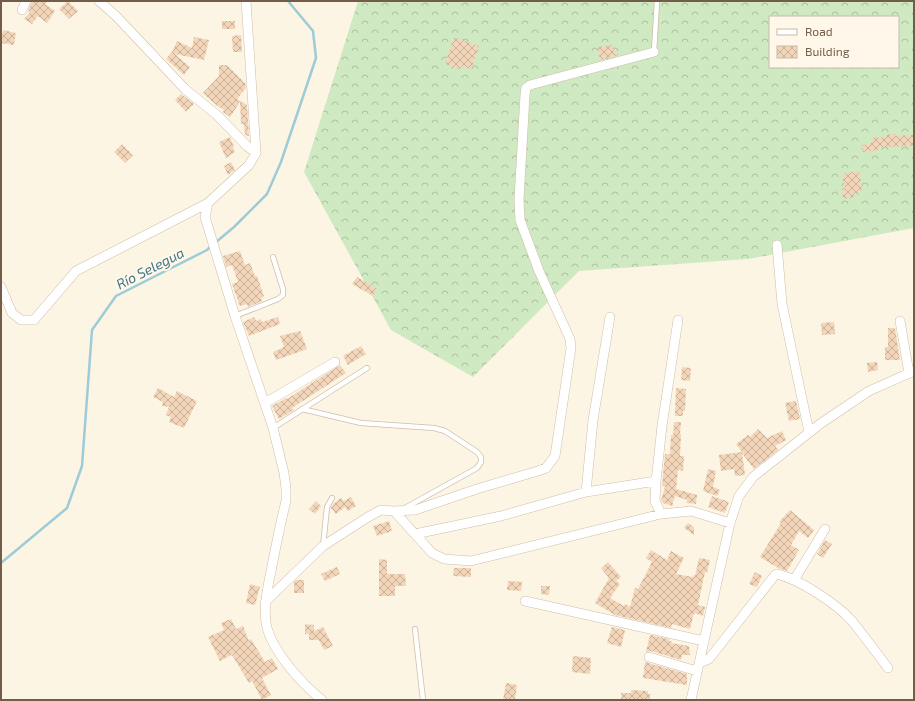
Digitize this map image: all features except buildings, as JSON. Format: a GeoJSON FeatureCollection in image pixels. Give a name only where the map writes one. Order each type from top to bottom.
{"type":"FeatureCollection","features":[{"type":"Feature","properties":{"kind":"street"},"geometry":{"type":"LineString","coordinates":[[22,10],[26,1]]}},
{"type":"Feature","properties":{"kind":"street"},"geometry":{"type":"LineString","coordinates":[[99,1],[116,16],[185,89],[218,116],[247,146],[256,153]]}},
{"type":"Feature","properties":{"kind":"street"},"geometry":{"type":"LineString","coordinates":[[1,287],[12,313],[21,320],[34,320],[76,271],[208,203],[249,165],[256,153],[246,1]]}},
{"type":"Feature","properties":{"kind":"street"},"geometry":{"type":"LineString","coordinates":[[265,602],[323,546],[381,510],[415,510],[546,468],[555,456],[570,339],[539,271],[520,220],[519,199],[526,88],[530,85],[654,52]]}},
{"type":"Feature","properties":{"kind":"street"},"geometry":{"type":"LineString","coordinates":[[208,203],[205,217],[235,316],[273,428],[284,473],[286,502],[265,602],[267,628],[274,644],[294,672],[312,692],[322,700]]}},
{"type":"Feature","properties":{"kind":"street"},"geometry":{"type":"LineString","coordinates":[[777,245],[782,304],[810,432]]}},
{"type":"Feature","properties":{"kind":"street"},"geometry":{"type":"LineString","coordinates":[[586,492],[593,420],[610,317]]}},
{"type":"Feature","properties":{"kind":"street"},"geometry":{"type":"LineString","coordinates":[[661,514],[655,501],[656,481],[662,426],[678,320]]}},
{"type":"Feature","properties":{"kind":"street"},"geometry":{"type":"LineString","coordinates":[[691,700],[730,523],[739,496],[753,478],[820,424],[869,392],[911,372],[900,321]]}},
{"type":"Feature","properties":{"kind":"street"},"geometry":{"type":"LineString","coordinates":[[264,403],[335,362]]}},
{"type":"Feature","properties":{"kind":"street"},"geometry":{"type":"LineString","coordinates":[[415,534],[501,516],[586,492],[656,481]]}},
{"type":"Feature","properties":{"kind":"street"},"geometry":{"type":"LineString","coordinates":[[398,511],[415,534],[432,553],[444,559],[471,561],[661,514],[691,511],[730,523]]}},
{"type":"Feature","properties":{"kind":"street"},"geometry":{"type":"LineString","coordinates":[[794,580],[825,529]]}},
{"type":"Feature","properties":{"kind":"street"},"geometry":{"type":"LineString","coordinates":[[649,657],[698,667],[709,659],[774,575],[780,575],[794,580],[826,600],[851,620],[888,668]]}},
{"type":"Feature","properties":{"kind":"street"},"geometry":{"type":"LineString","coordinates":[[525,601],[704,641]]}},
{"type":"Feature","properties":{"kind":"lane"},"geometry":{"type":"LineString","coordinates":[[654,52],[658,1]]}},
{"type":"Feature","properties":{"kind":"lane"},"geometry":{"type":"LineString","coordinates":[[235,316],[278,299],[283,295],[284,289],[273,257]]}},
{"type":"Feature","properties":{"kind":"lane"},"geometry":{"type":"LineString","coordinates":[[273,428],[367,368]]}},
{"type":"Feature","properties":{"kind":"lane"},"geometry":{"type":"LineString","coordinates":[[302,409],[361,423],[434,428],[445,431],[477,452],[481,457],[477,468],[398,511]]}},
{"type":"Feature","properties":{"kind":"lane"},"geometry":{"type":"LineString","coordinates":[[323,546],[327,507],[332,498]]}},
{"type":"Feature","properties":{"kind":"lane"},"geometry":{"type":"LineString","coordinates":[[415,630],[423,700]]}},
{"type":"Feature","properties":{"kind":"green space"},"geometry":{"type":"Polygon","coordinates":[[[358,1],[914,1],[914,228],[748,259],[579,271],[473,377],[391,330],[304,172],[358,1]]]}},
{"type":"Feature","properties":{"kind":"waterway","name":"Río Selegua"},"geometry":{"type":"LineString","coordinates":[[215,243],[234,227],[267,194],[281,162],[316,58],[313,31],[288,1]]}},
{"type":"Feature","properties":{"kind":"waterway","name":"Río Selegua"},"geometry":{"type":"LineString","coordinates":[[1,563],[67,508],[82,466],[92,330],[116,296],[207,250],[211,246]]}}]}
